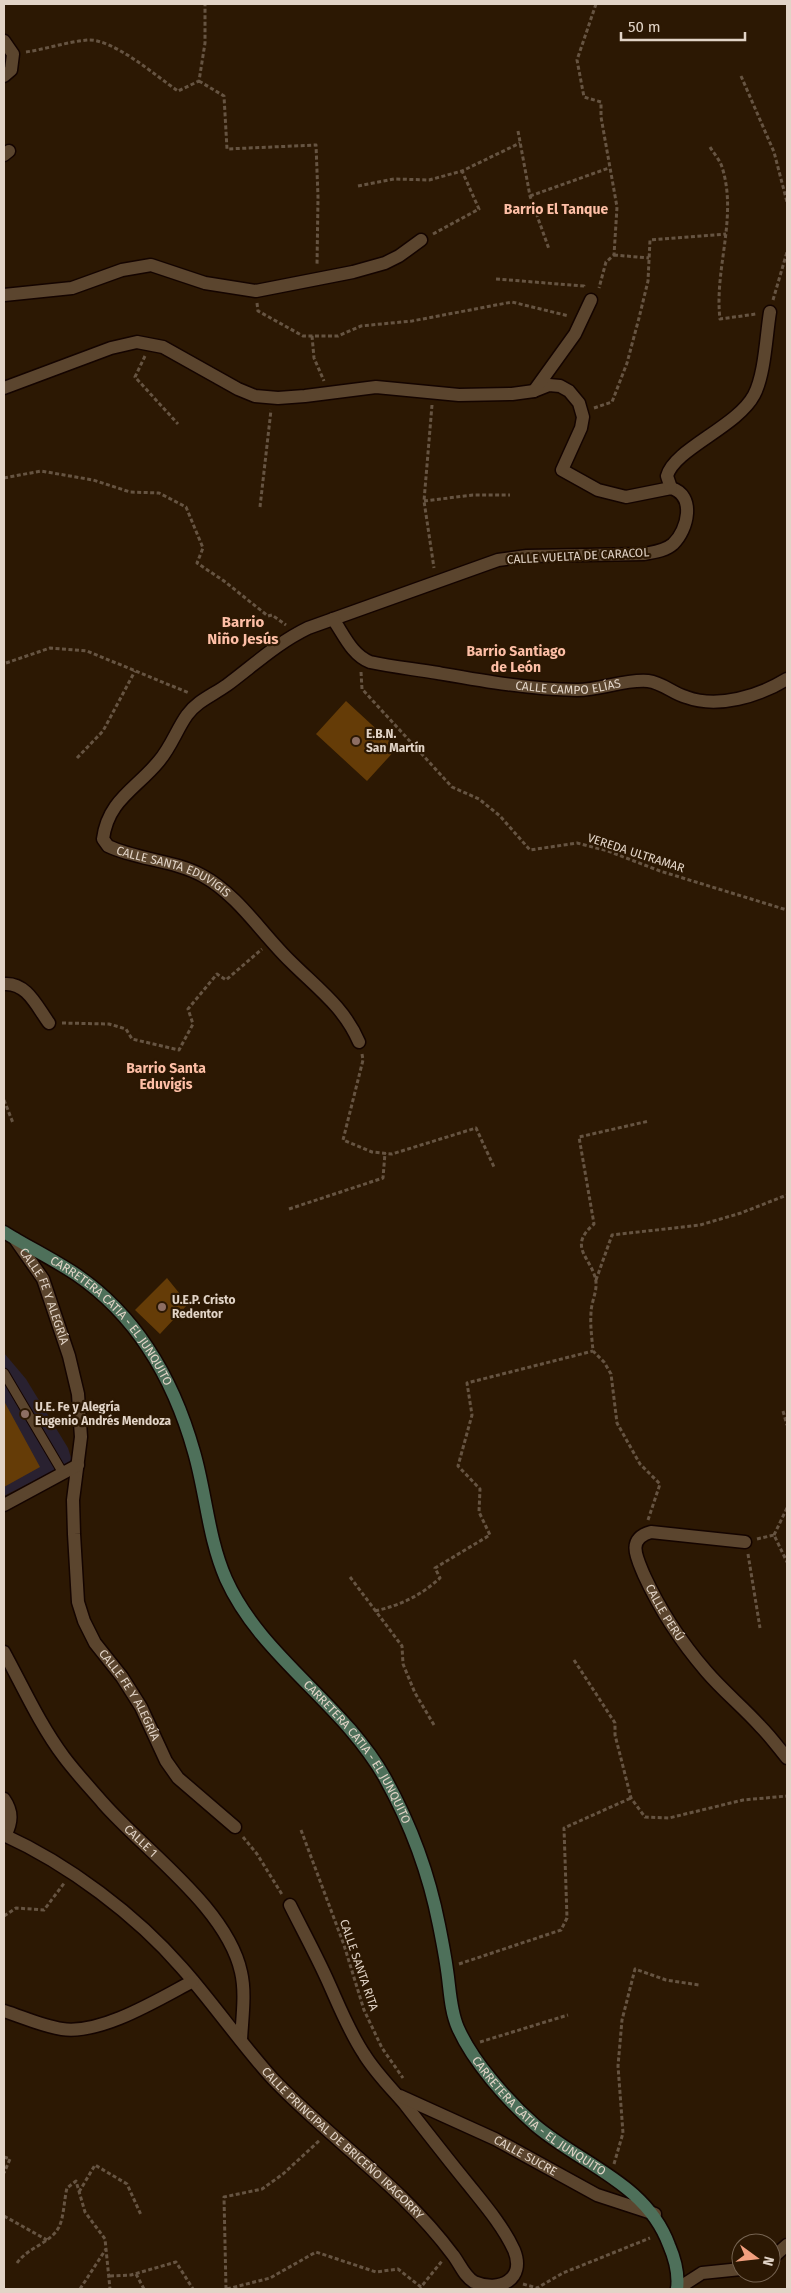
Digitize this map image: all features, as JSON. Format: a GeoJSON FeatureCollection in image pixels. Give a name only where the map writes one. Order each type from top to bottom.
{"type":"FeatureCollection","features":[{"type":"Feature","properties":{"kind":"main road","name":"CARRETERA CATIA - EL JUNQUITO"},"geometry":{"type":"LineString","coordinates":[[4,1232],[79,1276],[120,1310],[147,1344],[166,1379],[185,1423],[194,1451],[209,1525],[225,1578],[255,1625],[272,1646],[345,1724],[384,1777],[403,1816],[430,1888],[447,1968],[456,2026],[480,2065],[536,2125],[633,2192],[654,2214],[665,2232],[675,2260],[677,2289]]}},
{"type":"Feature","properties":{"kind":"street"},"geometry":{"type":"LineString","coordinates":[[4,41],[13,54],[11,70],[4,76]]}},
{"type":"Feature","properties":{"kind":"street"},"geometry":{"type":"LineString","coordinates":[[4,295],[72,288],[122,270],[151,265],[205,283],[256,291],[353,272],[385,263],[399,256],[421,240]]}},
{"type":"Feature","properties":{"kind":"street"},"geometry":{"type":"LineString","coordinates":[[534,391],[575,334],[591,300]]}},
{"type":"Feature","properties":{"kind":"street"},"geometry":{"type":"LineString","coordinates":[[4,388],[111,348],[137,342],[162,347],[238,389],[255,396],[272,397],[327,393],[376,387],[459,395],[512,394],[534,391],[549,386],[560,386],[574,397],[582,412],[582,428],[562,470],[598,490],[626,497],[671,488],[667,476],[674,462],[728,424],[753,397],[758,385],[770,312]]}},
{"type":"Feature","properties":{"kind":"street","name":"CALLE VUELTA DE CARACOL"},"geometry":{"type":"LineString","coordinates":[[333,619],[498,560],[527,556],[644,554],[660,551],[672,545],[680,535],[686,521],[688,508],[685,499],[677,490],[671,488]]}},
{"type":"Feature","properties":{"kind":"street"},"geometry":{"type":"LineString","coordinates":[[333,619],[360,658]]}},
{"type":"Feature","properties":{"kind":"street","name":"CALLE SANTA EDUVIGIS"},"geometry":{"type":"LineString","coordinates":[[333,619],[296,633],[272,649],[188,714],[161,759],[119,800],[105,823],[103,839],[108,846],[117,850],[185,869],[203,876],[220,888],[341,1010],[351,1024],[359,1042]]}},
{"type":"Feature","properties":{"kind":"street","name":"CALLE CAMPO ELÍAS"},"geometry":{"type":"LineString","coordinates":[[360,658],[389,667],[525,687],[579,690],[607,687],[630,681],[648,681],[665,686],[684,697],[712,702],[740,698],[771,688],[787,679]]}},
{"type":"Feature","properties":{"kind":"street"},"geometry":{"type":"LineString","coordinates":[[4,984],[17,985],[25,990],[49,1024]]}},
{"type":"Feature","properties":{"kind":"street","name":"CALLE FE Y ALEGRÍA"},"geometry":{"type":"LineString","coordinates":[[15,1239],[43,1279],[69,1356],[82,1419],[73,1500],[78,1602],[84,1622],[95,1643],[122,1677],[141,1707],[166,1761],[178,1778],[235,1827]]}},
{"type":"Feature","properties":{"kind":"street"},"geometry":{"type":"LineString","coordinates":[[4,1505],[78,1465]]}},
{"type":"Feature","properties":{"kind":"street"},"geometry":{"type":"LineString","coordinates":[[643,1534],[652,1532],[746,1542]]}},
{"type":"Feature","properties":{"kind":"street","name":"CALLE PERÚ"},"geometry":{"type":"LineString","coordinates":[[643,1534],[636,1542],[635,1553],[660,1608],[707,1672],[762,1727],[787,1758]]}},
{"type":"Feature","properties":{"kind":"street","name":"CALLE 1"},"geometry":{"type":"LineString","coordinates":[[4,1652],[37,1713],[64,1756],[106,1806],[182,1883],[214,1919],[232,1948],[241,1972],[241,2040]]}},
{"type":"Feature","properties":{"kind":"street"},"geometry":{"type":"LineString","coordinates":[[4,1799],[9,1807],[11,1816],[4,1836]]}},
{"type":"Feature","properties":{"kind":"street","name":"CALLE PRINCIPAL DE BRICEÑO IRAGORRY"},"geometry":{"type":"LineString","coordinates":[[4,1836],[71,1874],[152,1936],[193,1981],[273,2078],[329,2131],[406,2199],[451,2251],[468,2278],[477,2284],[489,2288],[502,2288],[512,2281]]}},
{"type":"Feature","properties":{"kind":"street"},"geometry":{"type":"LineString","coordinates":[[290,1905],[363,2054],[480,2199],[508,2237],[516,2254],[517,2268],[512,2281]]}},
{"type":"Feature","properties":{"kind":"street"},"geometry":{"type":"LineString","coordinates":[[4,2011],[61,2029],[74,2030],[121,2018],[193,1981]]}},
{"type":"Feature","properties":{"kind":"street","name":"CALLE SUCRE"},"geometry":{"type":"LineString","coordinates":[[396,2094],[495,2139],[597,2195],[654,2214]]}},
{"type":"Feature","properties":{"kind":"street"},"geometry":{"type":"LineString","coordinates":[[677,2289],[702,2273],[731,2270]]}},
{"type":"Feature","properties":{"kind":"lane"},"geometry":{"type":"LineString","coordinates":[[4,1373],[63,1473]]}},
{"type":"Feature","properties":{"kind":"path"},"geometry":{"type":"LineString","coordinates":[[199,81],[205,43],[206,4]]}},
{"type":"Feature","properties":{"kind":"path"},"geometry":{"type":"LineString","coordinates":[[496,279],[584,286],[583,296],[591,300],[598,292],[606,262],[614,255],[617,207],[601,116],[601,102],[584,97],[577,60],[596,4]]}},
{"type":"Feature","properties":{"kind":"path"},"geometry":{"type":"LineString","coordinates":[[13,54],[88,40],[102,42],[117,49],[178,91],[199,81]]}},
{"type":"Feature","properties":{"kind":"path"},"geometry":{"type":"LineString","coordinates":[[741,76],[774,152],[787,202]]}},
{"type":"Feature","properties":{"kind":"path"},"geometry":{"type":"LineString","coordinates":[[199,81],[224,96],[227,149],[316,145],[318,197],[317,279]]}},
{"type":"Feature","properties":{"kind":"path"},"geometry":{"type":"LineString","coordinates":[[518,131],[530,196],[549,249]]}},
{"type":"Feature","properties":{"kind":"path"},"geometry":{"type":"LineString","coordinates":[[358,186],[394,179],[429,180],[462,171],[520,143]]}},
{"type":"Feature","properties":{"kind":"path"},"geometry":{"type":"LineString","coordinates":[[710,147],[722,166],[727,192],[726,234],[718,296],[720,318],[770,312],[787,252]]}},
{"type":"Feature","properties":{"kind":"path"},"geometry":{"type":"LineString","coordinates":[[530,196],[609,168]]}},
{"type":"Feature","properties":{"kind":"path"},"geometry":{"type":"LineString","coordinates":[[421,240],[479,208],[462,171]]}},
{"type":"Feature","properties":{"kind":"path"},"geometry":{"type":"LineString","coordinates":[[582,412],[612,402],[616,394],[648,281],[650,240],[726,234]]}},
{"type":"Feature","properties":{"kind":"path"},"geometry":{"type":"LineString","coordinates":[[614,255],[649,258]]}},
{"type":"Feature","properties":{"kind":"path"},"geometry":{"type":"LineString","coordinates":[[256,291],[258,311],[303,336],[338,336],[361,326],[412,321],[512,302],[582,320]]}},
{"type":"Feature","properties":{"kind":"path"},"geometry":{"type":"LineString","coordinates":[[312,336],[314,358],[327,393]]}},
{"type":"Feature","properties":{"kind":"path"},"geometry":{"type":"LineString","coordinates":[[152,344],[135,377],[178,424]]}},
{"type":"Feature","properties":{"kind":"path"},"geometry":{"type":"LineString","coordinates":[[433,392],[424,501],[436,583]]}},
{"type":"Feature","properties":{"kind":"path"},"geometry":{"type":"LineString","coordinates":[[260,507],[272,397]]}},
{"type":"Feature","properties":{"kind":"path"},"geometry":{"type":"LineString","coordinates":[[4,478],[41,471],[93,480],[130,492],[160,493],[186,508],[203,548],[197,563],[224,581],[268,616],[272,614],[296,633]]}},
{"type":"Feature","properties":{"kind":"path"},"geometry":{"type":"LineString","coordinates":[[424,501],[473,495],[510,495]]}},
{"type":"Feature","properties":{"kind":"path"},"geometry":{"type":"LineString","coordinates":[[6,663],[50,648],[87,651],[204,700]]}},
{"type":"Feature","properties":{"kind":"path","name":"VEREDA ULTRAMAR"},"geometry":{"type":"LineString","coordinates":[[360,658],[362,689],[452,787],[480,799],[500,816],[530,850],[577,843],[608,851],[660,871],[787,910]]}},
{"type":"Feature","properties":{"kind":"path"},"geometry":{"type":"LineString","coordinates":[[77,758],[103,732],[135,671]]}},
{"type":"Feature","properties":{"kind":"path"},"geometry":{"type":"LineString","coordinates":[[49,1024],[109,1024],[126,1029],[132,1039],[179,1050],[193,1024],[188,1009],[217,974],[226,980],[272,942]]}},
{"type":"Feature","properties":{"kind":"path"},"geometry":{"type":"LineString","coordinates":[[359,1042],[363,1060],[343,1140],[372,1152],[392,1154],[476,1128],[494,1167]]}},
{"type":"Feature","properties":{"kind":"path"},"geometry":{"type":"LineString","coordinates":[[4,1100],[13,1123]]}},
{"type":"Feature","properties":{"kind":"path"},"geometry":{"type":"LineString","coordinates":[[596,1281],[583,1256],[581,1244],[586,1231],[594,1224],[579,1137],[650,1121]]}},
{"type":"Feature","properties":{"kind":"path"},"geometry":{"type":"LineString","coordinates":[[289,1209],[383,1178],[385,1153]]}},
{"type":"Feature","properties":{"kind":"path"},"geometry":{"type":"LineString","coordinates":[[643,1534],[660,1484],[640,1464],[618,1423],[611,1374],[604,1362],[593,1351],[591,1312],[596,1281],[612,1235],[700,1224],[741,1213],[787,1195]]}},
{"type":"Feature","properties":{"kind":"path"},"geometry":{"type":"LineString","coordinates":[[376,1611],[398,1606],[426,1590],[440,1578],[434,1568],[490,1535],[479,1512],[480,1489],[458,1466],[472,1415],[467,1383],[593,1351]]}},
{"type":"Feature","properties":{"kind":"path"},"geometry":{"type":"LineString","coordinates":[[784,1411],[787,1425]]}},
{"type":"Feature","properties":{"kind":"path"},"geometry":{"type":"LineString","coordinates":[[774,1535],[787,1508]]}},
{"type":"Feature","properties":{"kind":"path"},"geometry":{"type":"LineString","coordinates":[[760,1628],[746,1542],[774,1535]]}},
{"type":"Feature","properties":{"kind":"path"},"geometry":{"type":"LineString","coordinates":[[774,1535],[787,1562]]}},
{"type":"Feature","properties":{"kind":"path"},"geometry":{"type":"LineString","coordinates":[[350,1577],[402,1646],[402,1664],[434,1726]]}},
{"type":"Feature","properties":{"kind":"path"},"geometry":{"type":"LineString","coordinates":[[574,1660],[615,1723],[615,1735],[631,1798],[645,1817],[669,1818],[743,1800],[787,1796]]}},
{"type":"Feature","properties":{"kind":"path"},"geometry":{"type":"LineString","coordinates":[[447,1968],[561,1930],[567,1918],[564,1828],[631,1798]]}},
{"type":"Feature","properties":{"kind":"path"},"geometry":{"type":"LineString","coordinates":[[235,1827],[257,1854],[276,1887],[290,1905]]}},
{"type":"Feature","properties":{"kind":"path","name":"CALLE SANTA RITA"},"geometry":{"type":"LineString","coordinates":[[301,1830],[344,1945],[364,2010],[382,2048],[396,2066],[408,2088],[412,2101]]}},
{"type":"Feature","properties":{"kind":"path"},"geometry":{"type":"LineString","coordinates":[[4,1916],[16,1908],[44,1910],[71,1874]]}},
{"type":"Feature","properties":{"kind":"path"},"geometry":{"type":"LineString","coordinates":[[610,2177],[623,2133],[618,2066],[622,2020],[635,1969],[666,1980],[699,1985]]}},
{"type":"Feature","properties":{"kind":"path"},"geometry":{"type":"LineString","coordinates":[[468,2046],[568,2015]]}},
{"type":"Feature","properties":{"kind":"path"},"geometry":{"type":"LineString","coordinates":[[329,2131],[283,2174],[262,2189],[224,2197],[227,2289],[270,2278],[316,2252],[376,2272],[398,2269],[421,2287],[451,2251]]}},
{"type":"Feature","properties":{"kind":"path"},"geometry":{"type":"LineString","coordinates":[[4,2157],[10,2159],[4,2173]]}},
{"type":"Feature","properties":{"kind":"path"},"geometry":{"type":"LineString","coordinates":[[79,2193],[95,2165],[127,2184],[141,2215]]}},
{"type":"Feature","properties":{"kind":"path"},"geometry":{"type":"LineString","coordinates":[[17,2263],[60,2226],[67,2188],[76,2181],[85,2212],[105,2239],[110,2289]]}},
{"type":"Feature","properties":{"kind":"path"},"geometry":{"type":"LineString","coordinates":[[4,2216],[46,2240]]}},
{"type":"Feature","properties":{"kind":"path"},"geometry":{"type":"LineString","coordinates":[[512,2281],[537,2288],[563,2273],[665,2232]]}},
{"type":"Feature","properties":{"kind":"path"},"geometry":{"type":"LineString","coordinates":[[80,2289],[106,2248]]}},
{"type":"Feature","properties":{"kind":"path"},"geometry":{"type":"LineString","coordinates":[[110,2276],[136,2274],[176,2262],[193,2289]]}},
{"type":"Feature","properties":{"kind":"path"},"geometry":{"type":"LineString","coordinates":[[136,2274],[144,2289]]}},
{"type":"Feature","properties":{"kind":"shaded area","name":"U.E. Fe y Alegría Eugenio Andrés Mendoza"},"geometry":{"type":"Polygon","coordinates":[[[4,1353],[26,1379],[68,1448],[72,1461],[4,1496],[4,1353]]]}},
{"type":"Feature","properties":{"kind":"building","name":"E.B.N. San Martín"},"geometry":{"type":"Polygon","coordinates":[[[346,701],[397,748],[367,781],[316,734],[346,701]]]}},
{"type":"Feature","properties":{"kind":"building","name":"U.E.P. Cristo Redentor"},"geometry":{"type":"Polygon","coordinates":[[[167,1278],[188,1304],[160,1334],[135,1310],[167,1278]]]}},
{"type":"Feature","properties":{"kind":"building"},"geometry":{"type":"Polygon","coordinates":[[[4,1401],[40,1467],[4,1487],[4,1401]]]}},
{"type":"Feature","properties":{"kind":"place","name":"E.B.N. San Martín"},"geometry":{"type":"Point","coordinates":[356,741]}},
{"type":"Feature","properties":{"kind":"place","name":"U.E.P. Cristo Redentor"},"geometry":{"type":"Point","coordinates":[162,1307]}},
{"type":"Feature","properties":{"kind":"place","name":"U.E. Fe y Alegría Eugenio Andrés Mendoza"},"geometry":{"type":"Point","coordinates":[25,1414]}},
{"type":"Feature","properties":{"kind":"district","name":"Barrio El Tanque"},"geometry":{"type":"Point","coordinates":[556,209]}},
{"type":"Feature","properties":{"kind":"district","name":"Barrio Niño Jesús"},"geometry":{"type":"Point","coordinates":[243,630]}},
{"type":"Feature","properties":{"kind":"district","name":"Barrio Santiago de León"},"geometry":{"type":"Point","coordinates":[516,660]}},
{"type":"Feature","properties":{"kind":"district","name":"Barrio Santa Eduvigis"},"geometry":{"type":"Point","coordinates":[166,1076]}}]}
